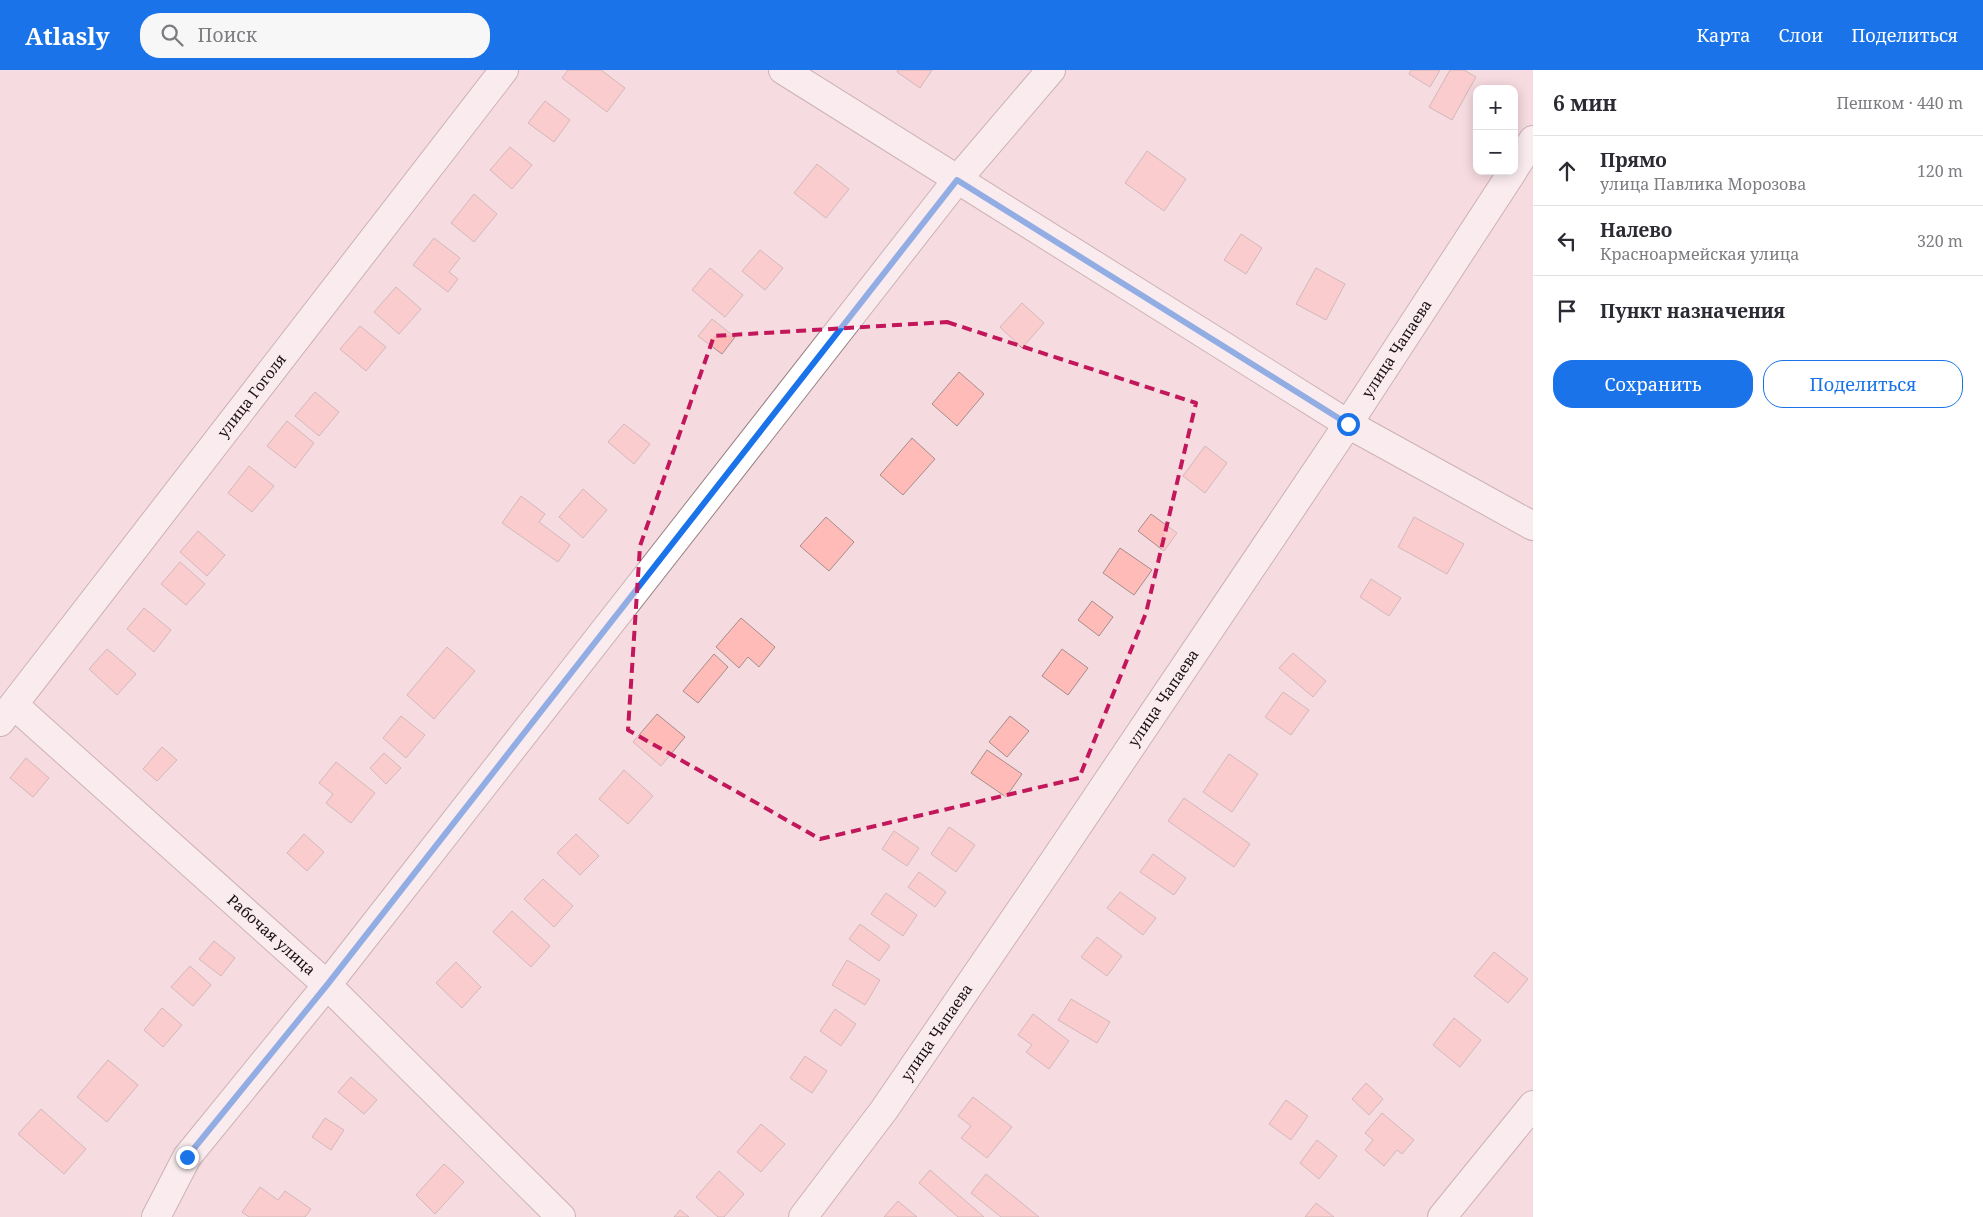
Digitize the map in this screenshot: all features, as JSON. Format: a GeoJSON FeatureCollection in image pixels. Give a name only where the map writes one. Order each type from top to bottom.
{"type":"FeatureCollection","features":[{"type":"Feature","properties":{"kind":"street","name":"улица Гоголя"},"geometry":{"type":"LineString","coordinates":[[7,713],[504,70]]}},
{"type":"Feature","properties":{"kind":"street"},"geometry":{"type":"LineString","coordinates":[[783,70],[1348,424],[1533,526]]}},
{"type":"Feature","properties":{"kind":"street"},"geometry":{"type":"LineString","coordinates":[[156,1217],[187,1157],[327,985],[957,180],[1051,70]]}},
{"type":"Feature","properties":{"kind":"street","name":"улица Чапаева"},"geometry":{"type":"LineString","coordinates":[[1518,162],[1533,140]]}},
{"type":"Feature","properties":{"kind":"street","name":"улица Чапаева"},"geometry":{"type":"LineString","coordinates":[[803,1217],[890,1102],[1056,858],[1348,424],[1510,175]]}},
{"type":"Feature","properties":{"kind":"street","name":"Рабочая улица"},"geometry":{"type":"LineString","coordinates":[[7,713],[327,985],[561,1217]]}},
{"type":"Feature","properties":{"kind":"street"},"geometry":{"type":"LineString","coordinates":[[1442,1217],[1533,1105]]}},
{"type":"Feature","properties":{"kind":"highlighted area"},"geometry":{"type":"Polygon","coordinates":[[[947,322],[1196,403],[1146,613],[1079,778],[820,839],[628,730],[640,546],[714,336],[947,322]]]}},
{"type":"Feature","properties":{"kind":"building"},"geometry":{"type":"Polygon","coordinates":[[[568,70],[601,70],[625,88],[607,112],[562,78],[568,70]]]}},
{"type":"Feature","properties":{"kind":"building"},"geometry":{"type":"Polygon","coordinates":[[[898,70],[932,70],[920,88],[897,72],[898,70]]]}},
{"type":"Feature","properties":{"kind":"building"},"geometry":{"type":"Polygon","coordinates":[[[1411,70],[1440,70],[1430,87],[1409,74],[1411,70]]]}},
{"type":"Feature","properties":{"kind":"building"},"geometry":{"type":"Polygon","coordinates":[[[1450,70],[1464,70],[1476,77],[1452,120],[1429,107],[1450,70]]]}},
{"type":"Feature","properties":{"kind":"building"},"geometry":{"type":"Polygon","coordinates":[[[545,101],[570,120],[554,142],[528,123],[545,101]]]}},
{"type":"Feature","properties":{"kind":"building"},"geometry":{"type":"Polygon","coordinates":[[[510,147],[532,165],[512,189],[490,170],[510,147]]]}},
{"type":"Feature","properties":{"kind":"building"},"geometry":{"type":"Polygon","coordinates":[[[1147,151],[1186,179],[1164,211],[1125,183],[1147,151]]]}},
{"type":"Feature","properties":{"kind":"building"},"geometry":{"type":"Polygon","coordinates":[[[817,164],[849,189],[826,218],[794,193],[817,164]]]}},
{"type":"Feature","properties":{"kind":"building"},"geometry":{"type":"Polygon","coordinates":[[[474,194],[497,214],[474,242],[451,223],[474,194]]]}},
{"type":"Feature","properties":{"kind":"building"},"geometry":{"type":"Polygon","coordinates":[[[1241,234],[1262,248],[1246,274],[1224,260],[1241,234]]]}},
{"type":"Feature","properties":{"kind":"building"},"geometry":{"type":"Polygon","coordinates":[[[434,238],[460,258],[449,272],[458,279],[448,292],[413,265],[434,238]]]}},
{"type":"Feature","properties":{"kind":"building"},"geometry":{"type":"Polygon","coordinates":[[[760,250],[783,268],[765,290],[742,271],[760,250]]]}},
{"type":"Feature","properties":{"kind":"building"},"geometry":{"type":"Polygon","coordinates":[[[710,268],[743,295],[725,317],[692,290],[710,268]]]}},
{"type":"Feature","properties":{"kind":"building"},"geometry":{"type":"Polygon","coordinates":[[[1316,268],[1345,284],[1326,320],[1296,304],[1316,268]]]}},
{"type":"Feature","properties":{"kind":"building"},"geometry":{"type":"Polygon","coordinates":[[[396,287],[421,309],[399,334],[374,312],[396,287]]]}},
{"type":"Feature","properties":{"kind":"building"},"geometry":{"type":"Polygon","coordinates":[[[1022,303],[1044,323],[1022,348],[1000,327],[1022,303]]]}},
{"type":"Feature","properties":{"kind":"building"},"geometry":{"type":"Polygon","coordinates":[[[712,319],[735,337],[722,354],[698,336],[712,319]]]}},
{"type":"Feature","properties":{"kind":"building"},"geometry":{"type":"Polygon","coordinates":[[[360,326],[386,347],[366,371],[340,349],[360,326]]]}},
{"type":"Feature","properties":{"kind":"building"},"geometry":{"type":"Polygon","coordinates":[[[959,372],[984,394],[957,426],[932,404],[959,372]]]}},
{"type":"Feature","properties":{"kind":"building"},"geometry":{"type":"Polygon","coordinates":[[[315,392],[339,412],[319,436],[295,416],[315,392]]]}},
{"type":"Feature","properties":{"kind":"building"},"geometry":{"type":"Polygon","coordinates":[[[287,421],[314,443],[295,468],[267,446],[287,421]]]}},
{"type":"Feature","properties":{"kind":"building"},"geometry":{"type":"Polygon","coordinates":[[[624,424],[650,444],[634,464],[608,442],[624,424]]]}},
{"type":"Feature","properties":{"kind":"building"},"geometry":{"type":"Polygon","coordinates":[[[912,438],[935,459],[903,495],[880,475],[912,438]]]}},
{"type":"Feature","properties":{"kind":"building"},"geometry":{"type":"Polygon","coordinates":[[[1205,446],[1227,463],[1205,493],[1183,476],[1205,446]]]}},
{"type":"Feature","properties":{"kind":"building"},"geometry":{"type":"Polygon","coordinates":[[[249,466],[274,486],[252,512],[228,493],[249,466]]]}},
{"type":"Feature","properties":{"kind":"building"},"geometry":{"type":"Polygon","coordinates":[[[583,489],[607,510],[583,538],[559,517],[583,489]]]}},
{"type":"Feature","properties":{"kind":"building"},"geometry":{"type":"Polygon","coordinates":[[[521,496],[545,514],[539,522],[570,545],[558,562],[502,523],[521,496]]]}},
{"type":"Feature","properties":{"kind":"building"},"geometry":{"type":"Polygon","coordinates":[[[1151,514],[1177,533],[1164,551],[1138,531],[1151,514]]]}},
{"type":"Feature","properties":{"kind":"building"},"geometry":{"type":"Polygon","coordinates":[[[826,517],[854,542],[829,571],[800,546],[826,517]]]}},
{"type":"Feature","properties":{"kind":"building"},"geometry":{"type":"Polygon","coordinates":[[[1414,517],[1464,544],[1447,574],[1398,547],[1414,517]]]}},
{"type":"Feature","properties":{"kind":"building"},"geometry":{"type":"Polygon","coordinates":[[[198,531],[225,555],[207,576],[180,552],[198,531]]]}},
{"type":"Feature","properties":{"kind":"building"},"geometry":{"type":"Polygon","coordinates":[[[1120,548],[1152,570],[1134,595],[1103,573],[1120,548]]]}},
{"type":"Feature","properties":{"kind":"building"},"geometry":{"type":"Polygon","coordinates":[[[180,562],[205,584],[186,605],[161,584],[180,562]]]}},
{"type":"Feature","properties":{"kind":"building"},"geometry":{"type":"Polygon","coordinates":[[[1371,579],[1401,598],[1389,616],[1360,597],[1371,579]]]}},
{"type":"Feature","properties":{"kind":"building"},"geometry":{"type":"Polygon","coordinates":[[[1092,601],[1113,617],[1099,636],[1078,620],[1092,601]]]}},
{"type":"Feature","properties":{"kind":"building"},"geometry":{"type":"Polygon","coordinates":[[[144,608],[171,630],[154,652],[127,629],[144,608]]]}},
{"type":"Feature","properties":{"kind":"building"},"geometry":{"type":"Polygon","coordinates":[[[741,618],[775,647],[759,667],[748,657],[739,668],[716,647],[741,618]]]}},
{"type":"Feature","properties":{"kind":"building"},"geometry":{"type":"Polygon","coordinates":[[[447,647],[475,671],[434,719],[407,695],[447,647]]]}},
{"type":"Feature","properties":{"kind":"building"},"geometry":{"type":"Polygon","coordinates":[[[107,649],[136,674],[117,695],[89,669],[107,649]]]}},
{"type":"Feature","properties":{"kind":"building"},"geometry":{"type":"Polygon","coordinates":[[[1062,649],[1088,668],[1068,695],[1042,676],[1062,649]]]}},
{"type":"Feature","properties":{"kind":"building"},"geometry":{"type":"Polygon","coordinates":[[[1293,653],[1326,681],[1313,697],[1279,668],[1293,653]]]}},
{"type":"Feature","properties":{"kind":"building"},"geometry":{"type":"Polygon","coordinates":[[[714,654],[728,667],[698,703],[683,691],[714,654]]]}},
{"type":"Feature","properties":{"kind":"building"},"geometry":{"type":"Polygon","coordinates":[[[1283,692],[1309,710],[1291,735],[1265,717],[1283,692]]]}},
{"type":"Feature","properties":{"kind":"building"},"geometry":{"type":"Polygon","coordinates":[[[657,714],[685,737],[661,766],[633,742],[657,714]]]}},
{"type":"Feature","properties":{"kind":"building"},"geometry":{"type":"Polygon","coordinates":[[[401,716],[425,735],[406,758],[383,738],[401,716]]]}},
{"type":"Feature","properties":{"kind":"building"},"geometry":{"type":"Polygon","coordinates":[[[1010,716],[1029,731],[1007,757],[989,742],[1010,716]]]}},
{"type":"Feature","properties":{"kind":"building"},"geometry":{"type":"Polygon","coordinates":[[[162,747],[177,760],[157,781],[143,769],[162,747]]]}},
{"type":"Feature","properties":{"kind":"building"},"geometry":{"type":"Polygon","coordinates":[[[987,750],[1022,774],[1006,797],[971,773],[987,750]]]}},
{"type":"Feature","properties":{"kind":"building"},"geometry":{"type":"Polygon","coordinates":[[[384,753],[401,768],[386,784],[370,768],[384,753]]]}},
{"type":"Feature","properties":{"kind":"building"},"geometry":{"type":"Polygon","coordinates":[[[1229,754],[1258,774],[1232,812],[1203,792],[1229,754]]]}},
{"type":"Feature","properties":{"kind":"building"},"geometry":{"type":"Polygon","coordinates":[[[26,758],[49,778],[33,797],[10,778],[26,758]]]}},
{"type":"Feature","properties":{"kind":"building"},"geometry":{"type":"Polygon","coordinates":[[[336,762],[375,793],[351,823],[326,803],[333,794],[319,783],[336,762]]]}},
{"type":"Feature","properties":{"kind":"building"},"geometry":{"type":"Polygon","coordinates":[[[624,770],[653,796],[628,824],[599,799],[624,770]]]}},
{"type":"Feature","properties":{"kind":"building"},"geometry":{"type":"Polygon","coordinates":[[[1184,798],[1250,844],[1234,867],[1168,821],[1184,798]]]}},
{"type":"Feature","properties":{"kind":"building"},"geometry":{"type":"Polygon","coordinates":[[[949,827],[975,845],[956,872],[931,854],[949,827]]]}},
{"type":"Feature","properties":{"kind":"building"},"geometry":{"type":"Polygon","coordinates":[[[894,831],[919,848],[907,866],[882,849],[894,831]]]}},
{"type":"Feature","properties":{"kind":"building"},"geometry":{"type":"Polygon","coordinates":[[[304,834],[324,852],[307,871],[287,853],[304,834]]]}},
{"type":"Feature","properties":{"kind":"building"},"geometry":{"type":"Polygon","coordinates":[[[576,834],[599,856],[580,875],[557,853],[576,834]]]}},
{"type":"Feature","properties":{"kind":"building"},"geometry":{"type":"Polygon","coordinates":[[[1153,854],[1186,878],[1174,895],[1140,872],[1153,854]]]}},
{"type":"Feature","properties":{"kind":"building"},"geometry":{"type":"Polygon","coordinates":[[[919,872],[946,892],[935,907],[908,887],[919,872]]]}},
{"type":"Feature","properties":{"kind":"building"},"geometry":{"type":"Polygon","coordinates":[[[543,879],[573,906],[554,927],[524,899],[543,879]]]}},
{"type":"Feature","properties":{"kind":"building"},"geometry":{"type":"Polygon","coordinates":[[[1120,892],[1156,918],[1143,935],[1107,908],[1120,892]]]}},
{"type":"Feature","properties":{"kind":"building"},"geometry":{"type":"Polygon","coordinates":[[[886,893],[917,915],[903,936],[871,914],[886,893]]]}},
{"type":"Feature","properties":{"kind":"building"},"geometry":{"type":"Polygon","coordinates":[[[512,911],[550,946],[531,967],[493,932],[512,911]]]}},
{"type":"Feature","properties":{"kind":"building"},"geometry":{"type":"Polygon","coordinates":[[[860,924],[890,946],[879,961],[849,939],[860,924]]]}},
{"type":"Feature","properties":{"kind":"building"},"geometry":{"type":"Polygon","coordinates":[[[1097,937],[1122,956],[1107,976],[1081,957],[1097,937]]]}},
{"type":"Feature","properties":{"kind":"building"},"geometry":{"type":"Polygon","coordinates":[[[214,941],[235,958],[221,976],[199,959],[214,941]]]}},
{"type":"Feature","properties":{"kind":"building"},"geometry":{"type":"Polygon","coordinates":[[[1494,952],[1528,979],[1508,1003],[1474,976],[1494,952]]]}},
{"type":"Feature","properties":{"kind":"building"},"geometry":{"type":"Polygon","coordinates":[[[847,960],[880,980],[865,1005],[832,985],[847,960]]]}},
{"type":"Feature","properties":{"kind":"building"},"geometry":{"type":"Polygon","coordinates":[[[456,962],[481,987],[462,1008],[436,983],[456,962]]]}},
{"type":"Feature","properties":{"kind":"building"},"geometry":{"type":"Polygon","coordinates":[[[190,966],[211,985],[193,1006],[171,987],[190,966]]]}},
{"type":"Feature","properties":{"kind":"building"},"geometry":{"type":"Polygon","coordinates":[[[1071,999],[1110,1022],[1097,1043],[1058,1020],[1071,999]]]}},
{"type":"Feature","properties":{"kind":"building"},"geometry":{"type":"Polygon","coordinates":[[[162,1008],[182,1025],[163,1047],[144,1030],[162,1008]]]}},
{"type":"Feature","properties":{"kind":"building"},"geometry":{"type":"Polygon","coordinates":[[[835,1009],[856,1024],[841,1046],[820,1031],[835,1009]]]}},
{"type":"Feature","properties":{"kind":"building"},"geometry":{"type":"Polygon","coordinates":[[[1033,1014],[1069,1041],[1049,1069],[1026,1052],[1032,1045],[1018,1035],[1033,1014]]]}},
{"type":"Feature","properties":{"kind":"building"},"geometry":{"type":"Polygon","coordinates":[[[1454,1018],[1481,1040],[1460,1067],[1433,1045],[1454,1018]]]}},
{"type":"Feature","properties":{"kind":"building"},"geometry":{"type":"Polygon","coordinates":[[[805,1056],[827,1071],[812,1093],[790,1078],[805,1056]]]}},
{"type":"Feature","properties":{"kind":"building"},"geometry":{"type":"Polygon","coordinates":[[[108,1060],[138,1085],[107,1122],[77,1097],[108,1060]]]}},
{"type":"Feature","properties":{"kind":"building"},"geometry":{"type":"Polygon","coordinates":[[[351,1077],[377,1100],[364,1114],[338,1092],[351,1077]]]}},
{"type":"Feature","properties":{"kind":"building"},"geometry":{"type":"Polygon","coordinates":[[[1366,1083],[1383,1099],[1369,1115],[1352,1099],[1366,1083]]]}},
{"type":"Feature","properties":{"kind":"building"},"geometry":{"type":"Polygon","coordinates":[[[973,1097],[1012,1127],[987,1158],[961,1138],[971,1126],[958,1116],[973,1097]]]}},
{"type":"Feature","properties":{"kind":"building"},"geometry":{"type":"Polygon","coordinates":[[[1286,1100],[1308,1116],[1291,1140],[1269,1124],[1286,1100]]]}},
{"type":"Feature","properties":{"kind":"building"},"geometry":{"type":"Polygon","coordinates":[[[41,1109],[86,1149],[64,1174],[18,1134],[41,1109]]]}},
{"type":"Feature","properties":{"kind":"building"},"geometry":{"type":"Polygon","coordinates":[[[1382,1113],[1414,1140],[1402,1154],[1397,1150],[1384,1166],[1365,1150],[1373,1140],[1365,1133],[1382,1113]]]}},
{"type":"Feature","properties":{"kind":"building"},"geometry":{"type":"Polygon","coordinates":[[[325,1118],[344,1130],[331,1150],[312,1137],[325,1118]]]}},
{"type":"Feature","properties":{"kind":"building"},"geometry":{"type":"Polygon","coordinates":[[[761,1124],[785,1144],[761,1172],[737,1152],[761,1124]]]}},
{"type":"Feature","properties":{"kind":"building"},"geometry":{"type":"Polygon","coordinates":[[[1317,1140],[1337,1156],[1319,1179],[1300,1163],[1317,1140]]]}},
{"type":"Feature","properties":{"kind":"building"},"geometry":{"type":"Polygon","coordinates":[[[444,1164],[464,1182],[435,1214],[416,1195],[444,1164]]]}},
{"type":"Feature","properties":{"kind":"building"},"geometry":{"type":"Polygon","coordinates":[[[930,1170],[984,1217],[958,1217],[919,1183],[930,1170]]]}},
{"type":"Feature","properties":{"kind":"building"},"geometry":{"type":"Polygon","coordinates":[[[719,1171],[744,1194],[724,1217],[718,1217],[696,1197],[719,1171]]]}},
{"type":"Feature","properties":{"kind":"building"},"geometry":{"type":"Polygon","coordinates":[[[986,1174],[1039,1217],[1001,1217],[971,1193],[986,1174]]]}},
{"type":"Feature","properties":{"kind":"building"},"geometry":{"type":"Polygon","coordinates":[[[260,1187],[278,1200],[285,1191],[311,1209],[305,1217],[249,1217],[242,1212],[260,1187]]]}},
{"type":"Feature","properties":{"kind":"building"},"geometry":{"type":"Polygon","coordinates":[[[898,1201],[917,1217],[884,1217],[898,1201]]]}},
{"type":"Feature","properties":{"kind":"building"},"geometry":{"type":"Polygon","coordinates":[[[1316,1203],[1334,1217],[1305,1217],[1316,1203]]]}},
{"type":"Feature","properties":{"kind":"building"},"geometry":{"type":"Polygon","coordinates":[[[680,1210],[689,1217],[674,1217],[680,1210]]]}},
{"type":"Feature","properties":{"kind":"route"},"geometry":{"type":"LineString","coordinates":[[187,1157],[327,985],[957,180],[1348,424]]}}]}
